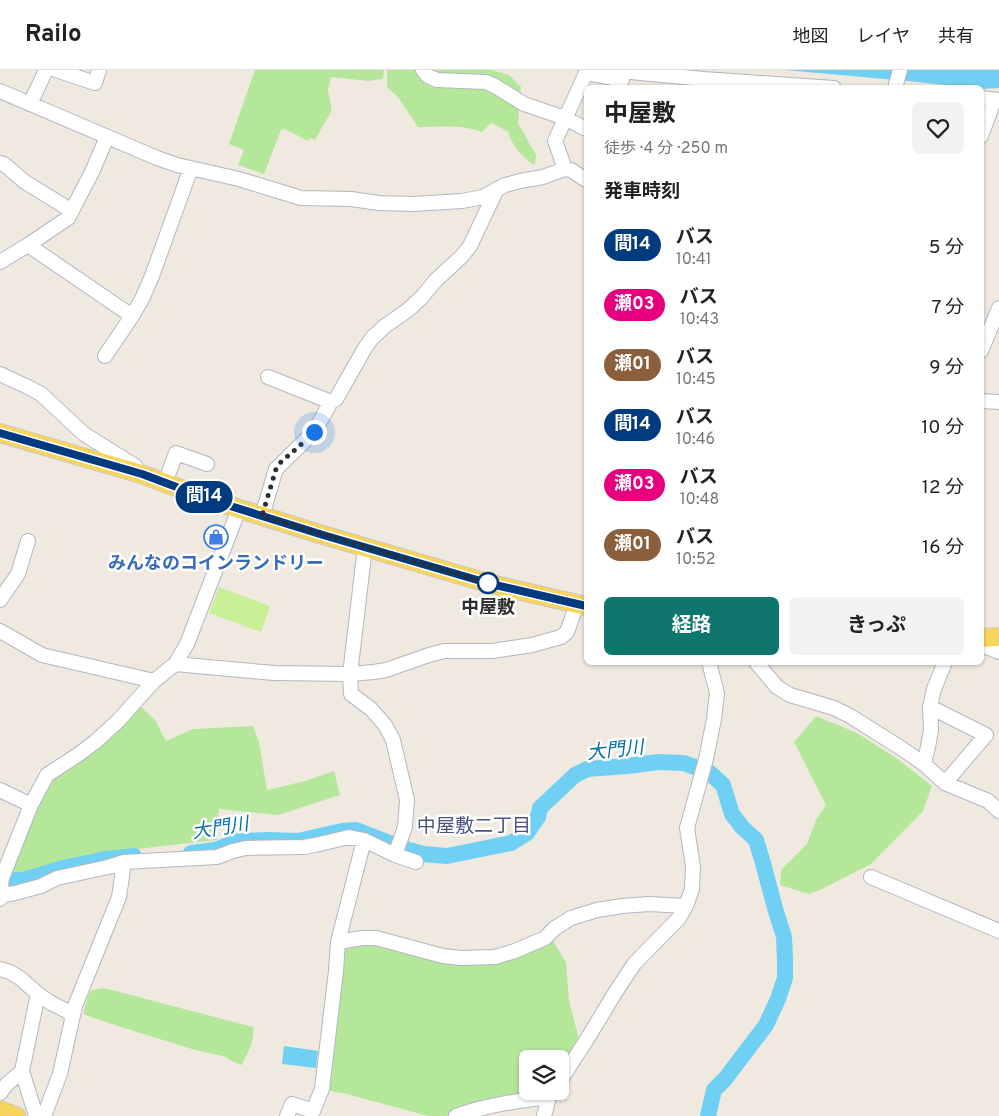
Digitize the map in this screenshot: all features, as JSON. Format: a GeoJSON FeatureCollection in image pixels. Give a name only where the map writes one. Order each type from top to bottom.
{"type":"FeatureCollection","features":[{"type":"Feature","properties":{"kind":"main road"},"geometry":{"type":"LineString","coordinates":[[0,433],[142,474],[262,516],[365,547],[491,584],[582,605]]}},
{"type":"Feature","properties":{"kind":"main road"},"geometry":{"type":"LineString","coordinates":[[984,638],[999,636]]}},
{"type":"Feature","properties":{"kind":"main road"},"geometry":{"type":"LineString","coordinates":[[0,1110],[16,1116]]}},
{"type":"Feature","properties":{"kind":"street"},"geometry":{"type":"LineString","coordinates":[[30,104],[46,70]]}},
{"type":"Feature","properties":{"kind":"street"},"geometry":{"type":"LineString","coordinates":[[56,70],[95,83],[99,70]]}},
{"type":"Feature","properties":{"kind":"street"},"geometry":{"type":"LineString","coordinates":[[422,70],[428,76],[437,80],[486,82],[524,104],[565,118],[584,128]]}},
{"type":"Feature","properties":{"kind":"street"},"geometry":{"type":"LineString","coordinates":[[610,70],[791,85]]}},
{"type":"Feature","properties":{"kind":"street"},"geometry":{"type":"LineString","coordinates":[[895,85],[900,70]]}},
{"type":"Feature","properties":{"kind":"street"},"geometry":{"type":"LineString","coordinates":[[565,169],[555,142],[586,73],[619,80],[663,85]]}},
{"type":"Feature","properties":{"kind":"street"},"geometry":{"type":"LineString","coordinates":[[0,91],[177,166],[239,179],[308,199],[351,199],[414,204],[462,201],[483,197],[505,185],[543,177],[565,169],[571,170],[584,179]]}},
{"type":"Feature","properties":{"kind":"street"},"geometry":{"type":"LineString","coordinates":[[984,126],[991,103]]}},
{"type":"Feature","properties":{"kind":"street"},"geometry":{"type":"LineString","coordinates":[[0,262],[68,218],[92,172],[107,137]]}},
{"type":"Feature","properties":{"kind":"street"},"geometry":{"type":"LineString","coordinates":[[0,163],[4,164],[35,189],[72,211]]}},
{"type":"Feature","properties":{"kind":"street"},"geometry":{"type":"LineString","coordinates":[[105,356],[142,300],[191,168]]}},
{"type":"Feature","properties":{"kind":"street"},"geometry":{"type":"LineString","coordinates":[[262,516],[276,469],[280,463],[314,432],[372,338],[421,298],[470,246],[496,191]]}},
{"type":"Feature","properties":{"kind":"street"},"geometry":{"type":"LineString","coordinates":[[28,245],[132,316]]}},
{"type":"Feature","properties":{"kind":"street"},"geometry":{"type":"LineString","coordinates":[[984,335],[999,308]]}},
{"type":"Feature","properties":{"kind":"street"},"geometry":{"type":"LineString","coordinates":[[0,374],[41,394],[84,434],[134,466],[142,474]]}},
{"type":"Feature","properties":{"kind":"street"},"geometry":{"type":"LineString","coordinates":[[268,377],[331,402]]}},
{"type":"Feature","properties":{"kind":"street"},"geometry":{"type":"LineString","coordinates":[[984,401],[999,402]]}},
{"type":"Feature","properties":{"kind":"street"},"geometry":{"type":"LineString","coordinates":[[165,483],[176,453],[199,465]]}},
{"type":"Feature","properties":{"kind":"street"},"geometry":{"type":"LineString","coordinates":[[239,508],[187,644],[175,664],[154,681],[96,742],[47,775],[31,805],[1,889],[15,893],[41,886],[57,878],[124,862],[217,857],[246,848],[304,847],[349,837],[397,850],[416,862]]}},
{"type":"Feature","properties":{"kind":"street"},"geometry":{"type":"LineString","coordinates":[[0,600],[18,574],[28,541]]}},
{"type":"Feature","properties":{"kind":"street"},"geometry":{"type":"LineString","coordinates":[[365,547],[350,674],[351,694],[371,709],[385,725],[393,740],[407,800],[405,827],[397,850]]}},
{"type":"Feature","properties":{"kind":"street"},"geometry":{"type":"LineString","coordinates":[[175,664],[274,673],[350,674],[374,672],[386,670],[444,651],[492,652],[532,645],[561,637],[567,632],[582,605]]}},
{"type":"Feature","properties":{"kind":"street"},"geometry":{"type":"LineString","coordinates":[[0,631],[42,655],[154,681]]}},
{"type":"Feature","properties":{"kind":"street"},"geometry":{"type":"LineString","coordinates":[[984,646],[999,652]]}},
{"type":"Feature","properties":{"kind":"street"},"geometry":{"type":"LineString","coordinates":[[569,1067],[634,964],[678,918],[686,906],[692,889],[693,867],[687,828],[703,770],[714,719],[717,693],[710,665]]}},
{"type":"Feature","properties":{"kind":"street"},"geometry":{"type":"LineString","coordinates":[[759,665],[777,687],[790,695],[834,708],[850,716],[924,764],[945,783],[988,801],[999,811]]}},
{"type":"Feature","properties":{"kind":"street"},"geometry":{"type":"LineString","coordinates":[[924,764],[931,730],[930,707],[934,689],[944,665]]}},
{"type":"Feature","properties":{"kind":"street"},"geometry":{"type":"LineString","coordinates":[[930,707],[986,735],[945,783]]}},
{"type":"Feature","properties":{"kind":"street"},"geometry":{"type":"LineString","coordinates":[[0,790],[31,805]]}},
{"type":"Feature","properties":{"kind":"street"},"geometry":{"type":"LineString","coordinates":[[287,1116],[292,1104],[314,1111],[322,1089],[338,942],[364,840]]}},
{"type":"Feature","properties":{"kind":"street"},"geometry":{"type":"LineString","coordinates":[[44,1116],[60,1074],[73,1014],[119,897],[124,862]]}},
{"type":"Feature","properties":{"kind":"street"},"geometry":{"type":"LineString","coordinates":[[871,877],[998,929]]}},
{"type":"Feature","properties":{"kind":"street"},"geometry":{"type":"LineString","coordinates":[[338,942],[376,938],[443,956],[461,958],[495,957],[545,938],[571,918],[597,910],[649,904],[686,906]]}},
{"type":"Feature","properties":{"kind":"street"},"geometry":{"type":"LineString","coordinates":[[0,969],[20,978],[50,1003],[73,1014]]}},
{"type":"Feature","properties":{"kind":"street"},"geometry":{"type":"LineString","coordinates":[[36,1116],[22,1071],[38,994]]}},
{"type":"Feature","properties":{"kind":"street"},"geometry":{"type":"LineString","coordinates":[[0,1093],[22,1071]]}},
{"type":"Feature","properties":{"kind":"street"},"geometry":{"type":"LineString","coordinates":[[456,1116],[481,1108],[519,1100]]}},
{"type":"Feature","properties":{"kind":"street"},"geometry":{"type":"LineString","coordinates":[[544,1116],[549,1100]]}},
{"type":"Feature","properties":{"kind":"green space"},"geometry":{"type":"Polygon","coordinates":[[[255,70],[384,70],[383,79],[369,81],[331,77],[328,90],[332,110],[315,140],[310,138],[308,141],[285,129],[281,130],[264,174],[238,165],[244,150],[229,144],[255,70]]]}},
{"type":"Feature","properties":{"kind":"green space"},"geometry":{"type":"Polygon","coordinates":[[[387,70],[491,70],[509,75],[521,87],[518,123],[536,155],[535,165],[527,160],[519,151],[512,141],[509,132],[491,123],[482,132],[458,127],[418,127],[398,97],[387,87],[387,70]]]}},
{"type":"Feature","properties":{"kind":"green space"},"geometry":{"type":"Polygon","coordinates":[[[219,587],[270,606],[261,632],[209,613],[219,587]]]}},
{"type":"Feature","properties":{"kind":"green space"},"geometry":{"type":"Polygon","coordinates":[[[141,707],[155,720],[166,741],[193,729],[253,726],[259,742],[267,790],[305,781],[334,771],[340,795],[278,815],[219,809],[217,840],[93,854],[8,882],[11,869],[26,838],[33,816],[49,784],[57,773],[123,724],[141,707]]]}},
{"type":"Feature","properties":{"kind":"green space"},"geometry":{"type":"Polygon","coordinates":[[[816,716],[857,733],[899,760],[932,786],[923,811],[871,864],[809,894],[780,885],[781,870],[807,844],[816,820],[826,805],[794,742],[816,716]]]}},
{"type":"Feature","properties":{"kind":"green space"},"geometry":{"type":"Polygon","coordinates":[[[360,936],[448,958],[509,949],[551,937],[566,963],[569,1001],[579,1039],[569,1056],[569,1050],[519,1050],[519,1098],[446,1116],[428,1116],[325,1090],[341,943],[360,936]]]}},
{"type":"Feature","properties":{"kind":"green space"},"geometry":{"type":"Polygon","coordinates":[[[104,988],[253,1027],[249,1051],[242,1065],[223,1056],[195,1050],[83,1014],[88,996],[92,990],[104,988]]]}},
{"type":"Feature","properties":{"kind":"water"},"geometry":{"type":"Polygon","coordinates":[[[785,70],[999,70],[999,88],[984,89],[984,85],[945,85],[785,70]]]}},
{"type":"Feature","properties":{"kind":"water"},"geometry":{"type":"Polygon","coordinates":[[[284,1046],[318,1051],[316,1068],[282,1064],[284,1046]]]}},
{"type":"Feature","properties":{"kind":"waterway","name":"大門川"},"geometry":{"type":"LineString","coordinates":[[191,853],[215,850],[239,841],[298,841],[342,831],[356,830],[402,848],[423,854],[447,856],[511,843],[527,833],[538,817],[540,808],[575,775],[587,769],[659,762],[684,763],[710,773],[723,785],[732,814],[756,840],[784,937],[785,978],[766,1025],[725,1079],[714,1090],[708,1116]]}},
{"type":"Feature","properties":{"kind":"waterway","name":"大門川"},"geometry":{"type":"LineString","coordinates":[[0,880],[24,880],[63,868],[106,859],[134,856]]}},
{"type":"Feature","properties":{"kind":"bus line","name":"間14"},"geometry":{"type":"LineString","coordinates":[[0,433],[142,474],[211,500],[323,535],[491,584],[584,606]]}},
{"type":"Feature","properties":{"kind":"place","name":"みんなのコインランドリー"},"geometry":{"type":"Point","coordinates":[216,537]}},
{"type":"Feature","properties":{"kind":"place","name":"中屋敷"},"geometry":{"type":"Point","coordinates":[488,583]}},
{"type":"Feature","properties":{"kind":"district","name":"中屋敷二丁目"},"geometry":{"type":"Point","coordinates":[474,825]}},
{"type":"Feature","properties":{"kind":"route"},"geometry":{"type":"LineString","coordinates":[[314,432],[280,463],[276,469],[262,516],[491,584],[488,583]]}}]}
